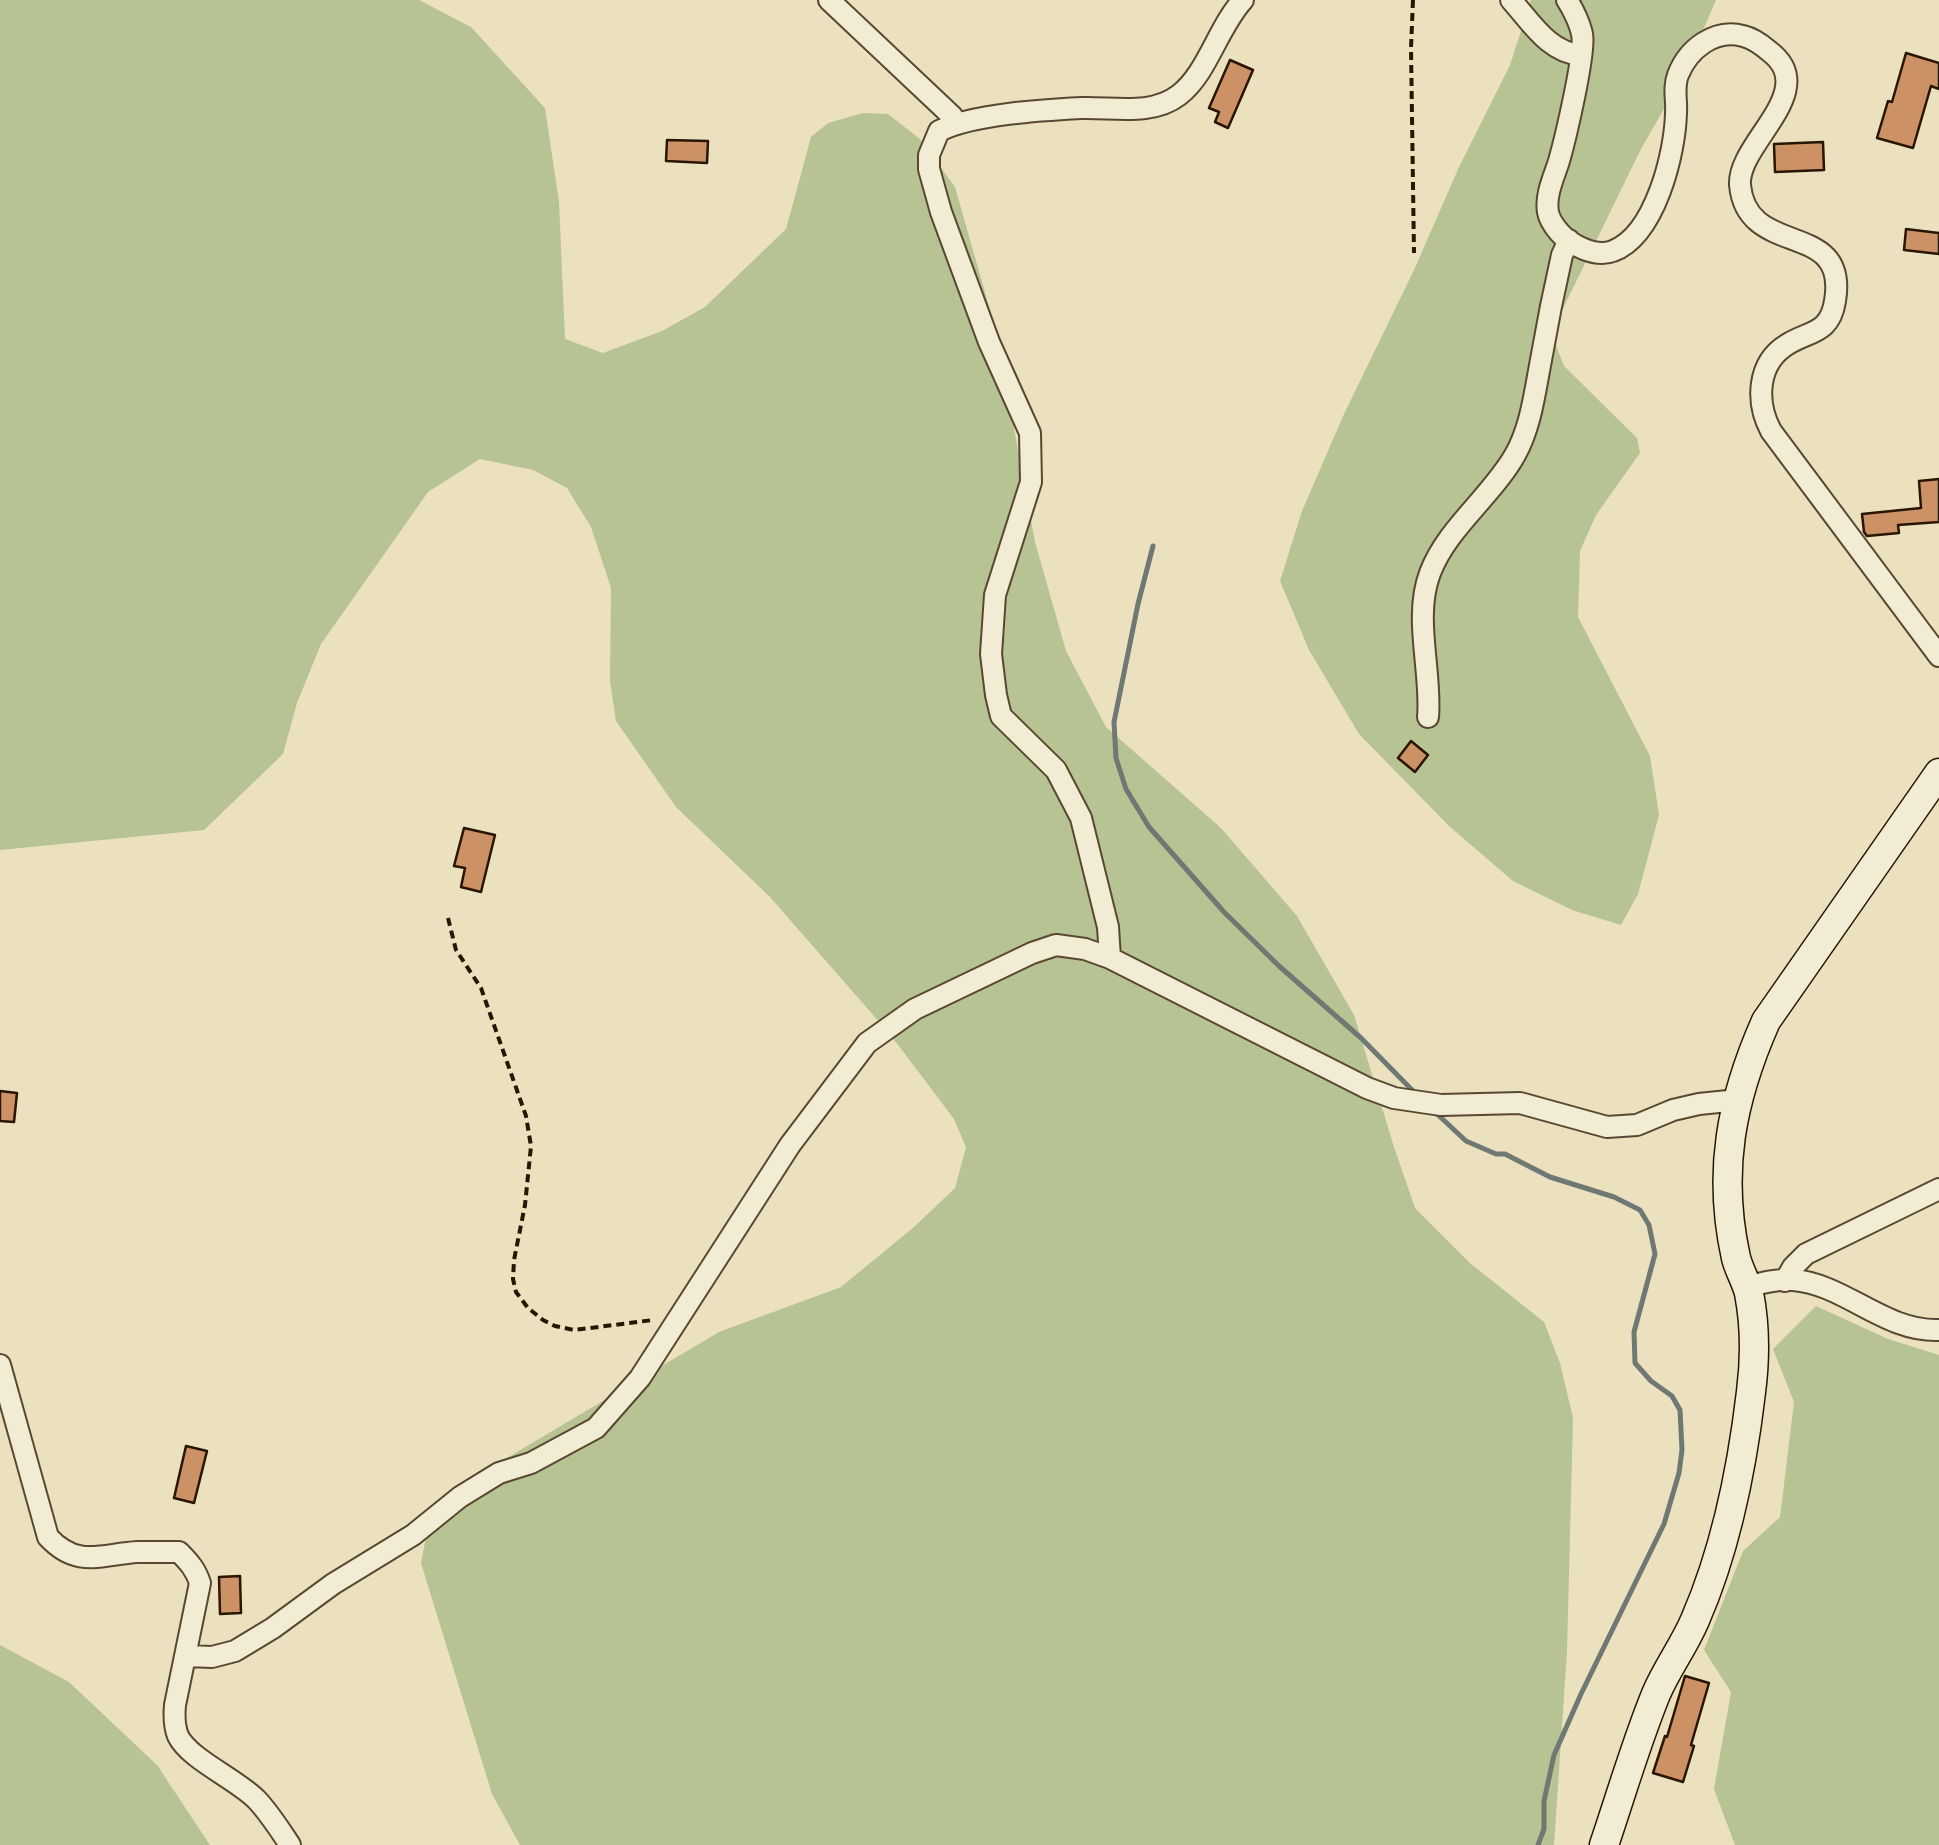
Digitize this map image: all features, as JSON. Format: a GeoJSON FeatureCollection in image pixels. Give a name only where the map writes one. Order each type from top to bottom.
{"type":"FeatureCollection","features":[{"type":"Feature","properties":{"kind":"street"},"geometry":{"type":"LineString","coordinates":[[829,0],[957,124]]}},
{"type":"Feature","properties":{"kind":"street"},"geometry":{"type":"LineString","coordinates":[[1110,958],[1108,928],[1081,818],[1056,770],[1001,716],[992,674],[995,595],[1030,482],[1030,433],[946,230],[929,169],[929,155],[939,131],[981,118],[1081,108],[1141,108],[1178,97],[1191,84],[1232,12],[1243,0]]}},
{"type":"Feature","properties":{"kind":"street"},"geometry":{"type":"LineString","coordinates":[[1512,0],[1560,52],[1581,56]]}},
{"type":"Feature","properties":{"kind":"street"},"geometry":{"type":"LineString","coordinates":[[1567,0],[1583,35],[1562,149],[1548,198],[1548,216],[1569,240],[1593,252],[1607,254],[1622,247],[1644,226],[1666,168],[1678,74],[1695,49],[1722,34],[1744,36],[1775,56],[1783,66],[1784,93],[1740,178],[1742,201],[1753,220],[1770,231],[1806,244],[1827,259],[1835,273],[1835,303],[1826,324],[1781,349],[1766,368],[1762,414],[1939,656]]}},
{"type":"Feature","properties":{"kind":"street"},"geometry":{"type":"LineString","coordinates":[[1428,717],[1424,623],[1430,572],[1446,544],[1516,453],[1532,408],[1562,255],[1569,240]]}},
{"type":"Feature","properties":{"kind":"street"},"geometry":{"type":"LineString","coordinates":[[1604,1845],[1656,1694],[1694,1621],[1721,1546],[1735,1488],[1752,1388],[1751,1318],[1737,1260],[1726,1171],[1736,1102],[1748,1062],[1766,1022],[1939,774]]}},
{"type":"Feature","properties":{"kind":"street"},"geometry":{"type":"LineString","coordinates":[[186,1656],[212,1657],[235,1651],[412,1535],[460,1497],[499,1473],[531,1463],[596,1428],[640,1378],[790,1145],[867,1043],[915,1009],[1032,953],[1056,945],[1110,958],[1367,1088],[1413,1102],[1474,1106],[1520,1103],[1592,1124],[1622,1127],[1699,1104],[1736,1102]]}},
{"type":"Feature","properties":{"kind":"street"},"geometry":{"type":"LineString","coordinates":[[1786,1281],[1806,1254],[1939,1189]]}},
{"type":"Feature","properties":{"kind":"street"},"geometry":{"type":"LineString","coordinates":[[1746,1287],[1773,1280],[1821,1287],[1904,1325],[1939,1330]]}},
{"type":"Feature","properties":{"kind":"street"},"geometry":{"type":"LineString","coordinates":[[0,1366],[48,1538],[59,1550],[83,1558],[179,1552],[190,1563],[200,1583],[174,1705],[174,1723],[180,1740],[257,1800],[290,1845]]}},
{"type":"Feature","properties":{"kind":"path"},"geometry":{"type":"LineString","coordinates":[[1413,0],[1414,252]]}},
{"type":"Feature","properties":{"kind":"path"},"geometry":{"type":"LineString","coordinates":[[448,918],[456,950],[481,988],[526,1116],[530,1156],[514,1260],[516,1292],[542,1320],[574,1330],[678,1318]]}},
{"type":"Feature","properties":{"kind":"green space"},"geometry":{"type":"Polygon","coordinates":[[[0,0],[419,0],[471,27],[545,108],[559,202],[565,339],[603,353],[662,331],[705,307],[786,229],[811,137],[828,123],[863,113],[888,114],[920,139],[955,187],[996,331],[1035,542],[1066,651],[1106,727],[1221,828],[1297,916],[1354,1015],[1415,1208],[1470,1263],[1544,1322],[1560,1363],[1573,1418],[1567,1651],[1554,1845],[520,1845],[492,1794],[421,1563],[430,1516],[495,1465],[719,1332],[841,1287],[955,1188],[966,1147],[954,1119],[889,1033],[769,896],[676,807],[616,721],[610,681],[611,588],[591,527],[567,488],[533,470],[480,459],[428,492],[321,644],[297,703],[283,754],[204,830],[0,850],[0,0]]]}},
{"type":"Feature","properties":{"kind":"green space"},"geometry":{"type":"Polygon","coordinates":[[[1531,0],[1716,0],[1684,74],[1641,149],[1551,333],[1564,366],[1637,438],[1640,453],[1596,515],[1580,551],[1578,617],[1650,756],[1659,815],[1638,894],[1621,925],[1572,910],[1513,881],[1449,826],[1359,734],[1309,650],[1280,581],[1302,511],[1459,167],[1510,65],[1531,0]]]}},
{"type":"Feature","properties":{"kind":"green space"},"geometry":{"type":"Polygon","coordinates":[[[1816,1306],[1888,1339],[1939,1355],[1939,1845],[1735,1845],[1714,1789],[1731,1692],[1704,1650],[1743,1551],[1780,1517],[1794,1402],[1773,1349],[1816,1306]]]}},
{"type":"Feature","properties":{"kind":"green space"},"geometry":{"type":"Polygon","coordinates":[[[0,1645],[69,1682],[157,1765],[210,1845],[0,1845],[0,1645]]]}},
{"type":"Feature","properties":{"kind":"building"},"geometry":{"type":"Polygon","coordinates":[[[1906,53],[1939,63],[1939,89],[1931,86],[1913,148],[1877,138],[1906,53]]]}},
{"type":"Feature","properties":{"kind":"building"},"geometry":{"type":"Polygon","coordinates":[[[1230,60],[1253,70],[1228,128],[1215,122],[1219,112],[1209,108],[1230,60]]]}},
{"type":"Feature","properties":{"kind":"building"},"geometry":{"type":"Polygon","coordinates":[[[667,140],[708,141],[707,163],[666,161],[667,140]]]}},
{"type":"Feature","properties":{"kind":"building"},"geometry":{"type":"Polygon","coordinates":[[[1823,142],[1824,170],[1775,172],[1774,144],[1823,142]]]}},
{"type":"Feature","properties":{"kind":"building"},"geometry":{"type":"Polygon","coordinates":[[[1906,229],[1939,233],[1939,254],[1904,250],[1906,229]]]}},
{"type":"Feature","properties":{"kind":"building"},"geometry":{"type":"Polygon","coordinates":[[[1939,479],[1939,522],[1898,525],[1899,533],[1867,536],[1864,532],[1862,514],[1921,508],[1919,481],[1939,479]]]}},
{"type":"Feature","properties":{"kind":"building"},"geometry":{"type":"Polygon","coordinates":[[[1411,741],[1428,755],[1415,772],[1398,758],[1411,741]]]}},
{"type":"Feature","properties":{"kind":"building"},"geometry":{"type":"Polygon","coordinates":[[[464,828],[495,835],[481,892],[461,887],[465,868],[454,866],[464,828]]]}},
{"type":"Feature","properties":{"kind":"building"},"geometry":{"type":"Polygon","coordinates":[[[0,1091],[17,1093],[14,1122],[0,1121],[0,1091]]]}},
{"type":"Feature","properties":{"kind":"building"},"geometry":{"type":"Polygon","coordinates":[[[186,1446],[207,1451],[194,1503],[174,1498],[186,1446]]]}},
{"type":"Feature","properties":{"kind":"building"},"geometry":{"type":"Polygon","coordinates":[[[240,1576],[241,1613],[220,1614],[219,1577],[240,1576]]]}},
{"type":"Feature","properties":{"kind":"building"},"geometry":{"type":"Polygon","coordinates":[[[1685,1676],[1709,1683],[1683,1782],[1653,1773],[1685,1676]]]}},
{"type":"Feature","properties":{"kind":"waterway"},"geometry":{"type":"LineString","coordinates":[[1153,546],[1114,722],[1116,758],[1126,789],[1149,827],[1224,912],[1416,1094]]}},
{"type":"Feature","properties":{"kind":"waterway"},"geometry":{"type":"LineString","coordinates":[[1435,1112],[1466,1141],[1640,1210],[1649,1225],[1655,1254],[1634,1332],[1635,1363],[1672,1396],[1680,1410],[1679,1473],[1664,1524],[1554,1755],[1544,1801],[1544,1829],[1538,1845]]}}]}
